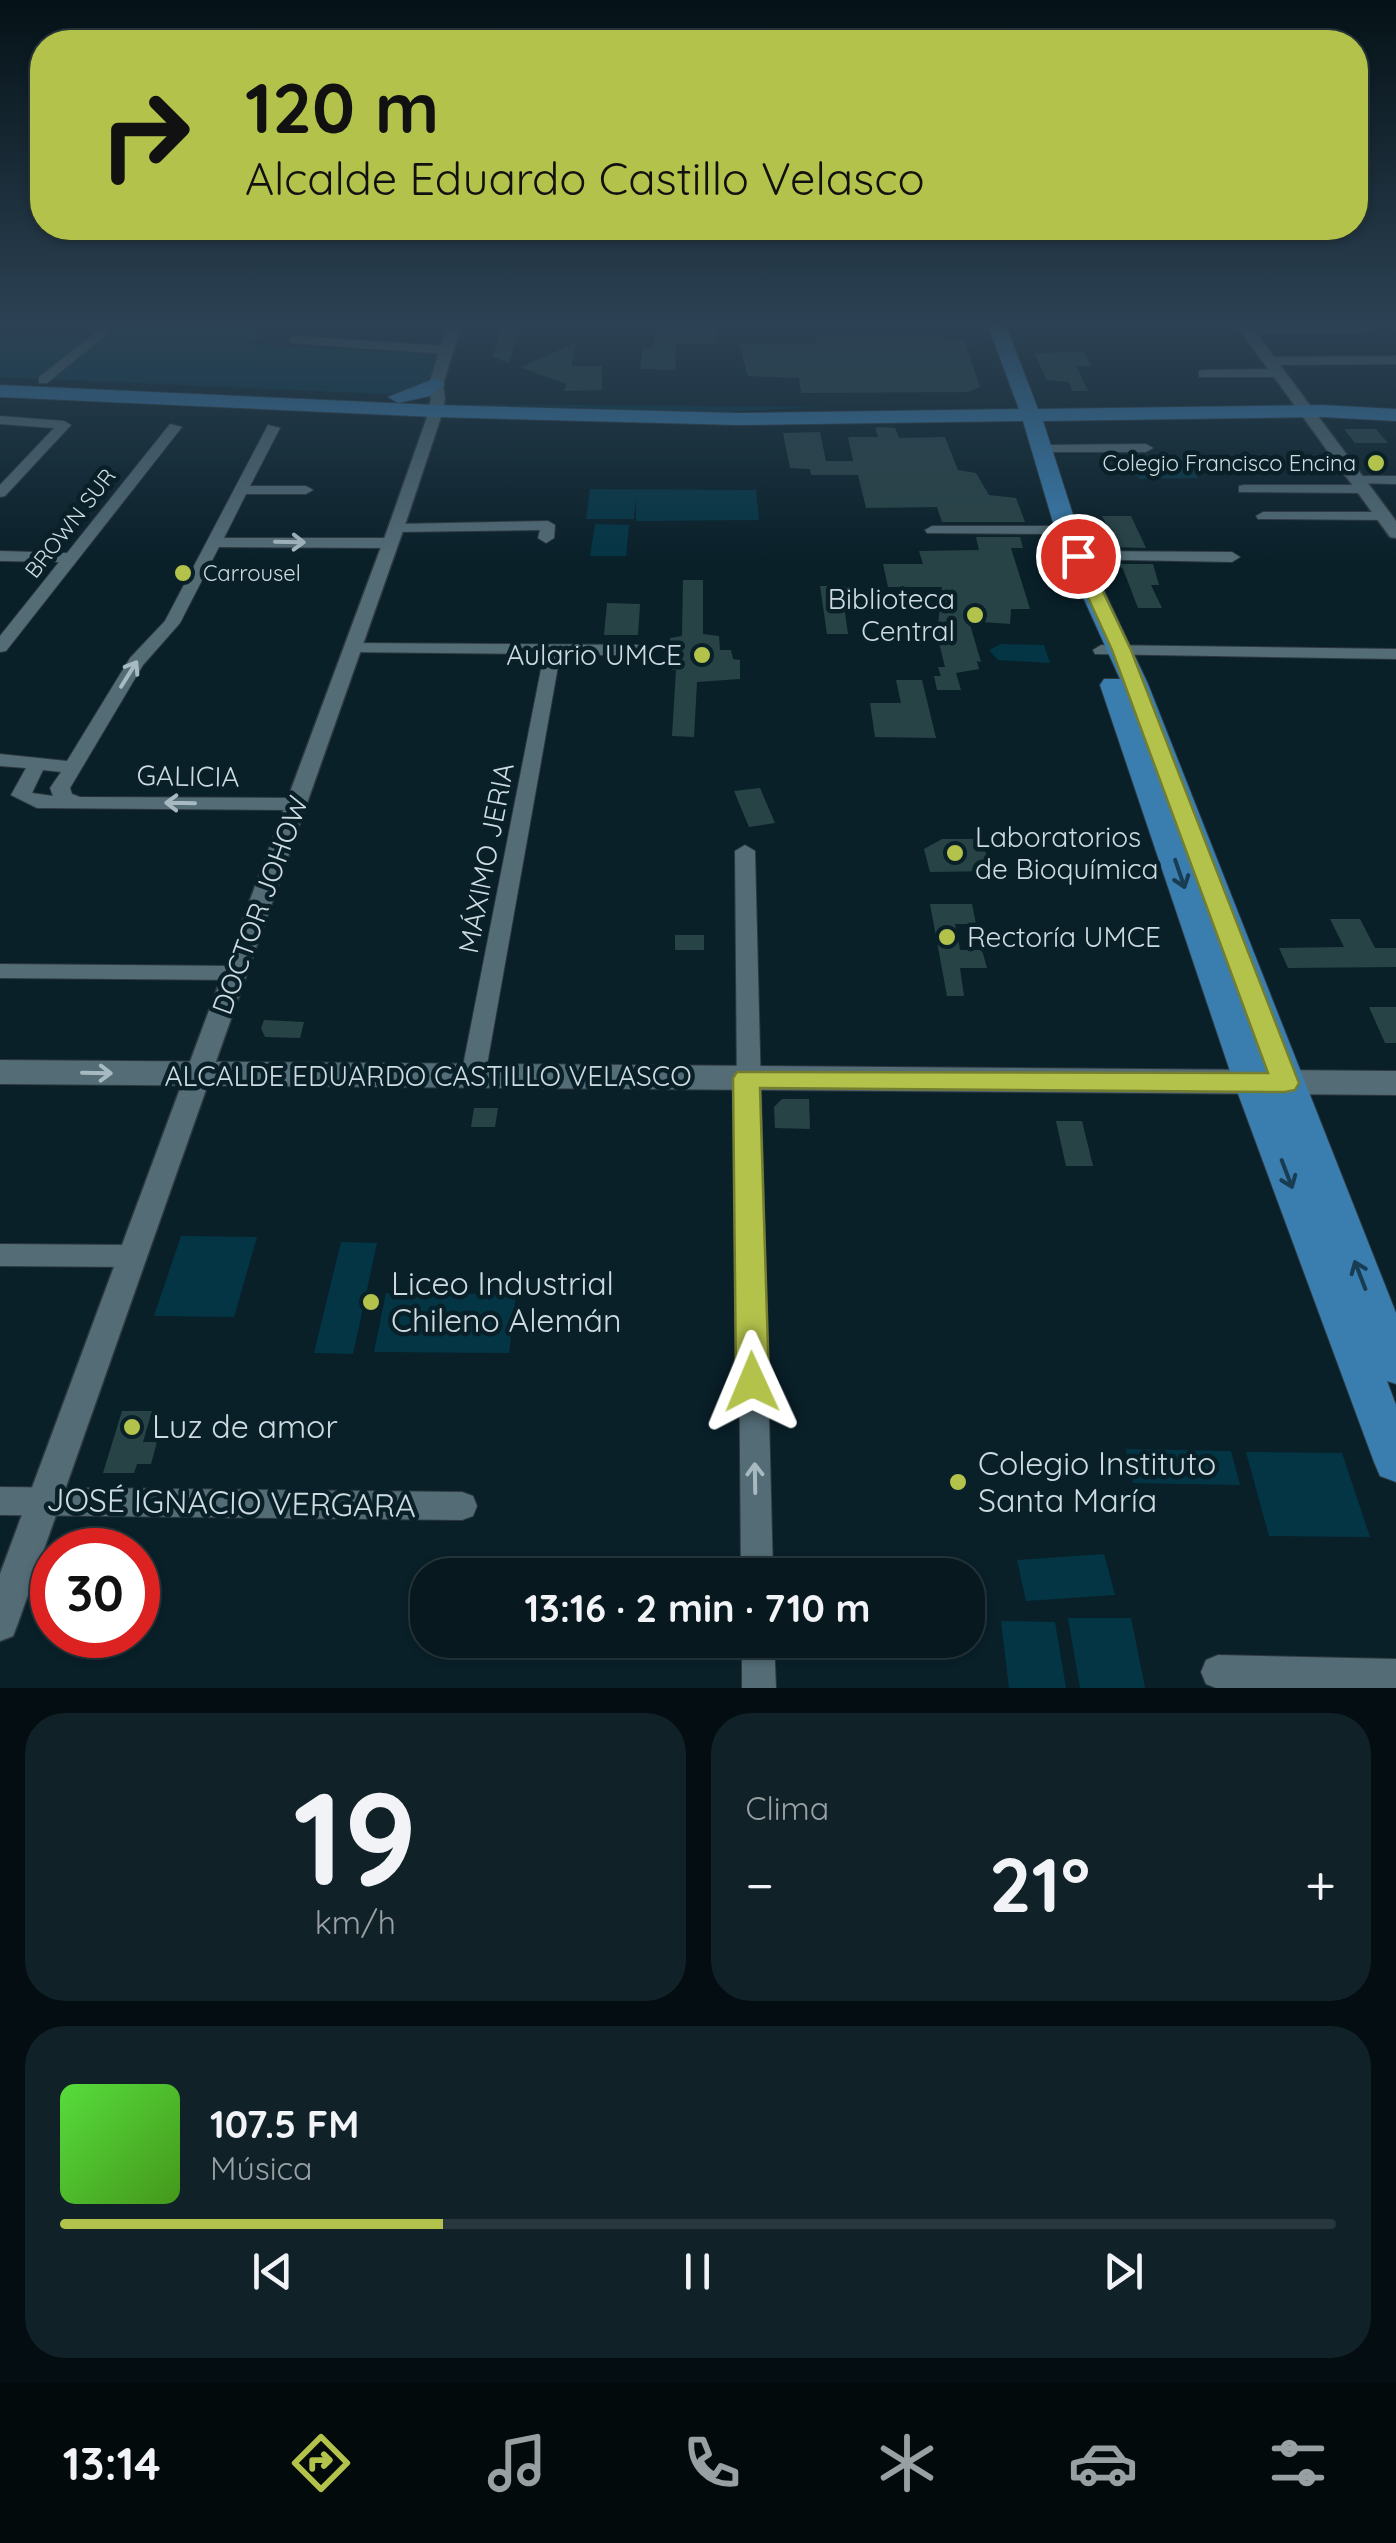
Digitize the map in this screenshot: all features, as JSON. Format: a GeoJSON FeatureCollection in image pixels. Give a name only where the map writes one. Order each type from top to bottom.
{"type":"FeatureCollection","features":[{"type":"Feature","properties":{"kind":"main road"},"geometry":{"type":"LineString","coordinates":[[533,405],[738,419],[1020,407],[1310,405]]}},
{"type":"Feature","properties":{"kind":"main road"},"geometry":{"type":"LineString","coordinates":[[1303,405],[1396,415]]}},
{"type":"Feature","properties":{"kind":"main road"},"geometry":{"type":"LineString","coordinates":[[1020,407],[1044,449],[1048,480],[1092,591],[1088,602],[1111,650],[1268,1083],[1390,1387],[1396,1462]]}},
{"type":"Feature","properties":{"kind":"main road"},"geometry":{"type":"LineString","coordinates":[[1020,407],[1031,460],[1048,480]]}},
{"type":"Feature","properties":{"kind":"main road","name":"ALCALDE EDUARDO CASTILLO VELASCO"},"geometry":{"type":"LineString","coordinates":[[0,1072],[1396,1083]]}},
{"type":"Feature","properties":{"kind":"street","name":"DOCTOR JOHOW"},"geometry":{"type":"LineString","coordinates":[[0,1623],[393,536],[434,405]]}},
{"type":"Feature","properties":{"kind":"street"},"geometry":{"type":"LineString","coordinates":[[1303,405],[1396,533]]}},
{"type":"Feature","properties":{"kind":"street"},"geometry":{"type":"LineString","coordinates":[[0,420],[64,425],[0,493]]}},
{"type":"Feature","properties":{"kind":"street","name":"BROWN SUR"},"geometry":{"type":"LineString","coordinates":[[0,647],[175,427]]}},
{"type":"Feature","properties":{"kind":"street"},"geometry":{"type":"LineString","coordinates":[[79,802],[63,798],[60,788],[136,662],[172,623],[273,428]]}},
{"type":"Feature","properties":{"kind":"street"},"geometry":{"type":"LineString","coordinates":[[1044,449],[1146,448]]}},
{"type":"Feature","properties":{"kind":"street"},"geometry":{"type":"LineString","coordinates":[[1244,489],[1396,480]]}},
{"type":"Feature","properties":{"kind":"street"},"geometry":{"type":"LineString","coordinates":[[241,490],[306,490]]}},
{"type":"Feature","properties":{"kind":"street"},"geometry":{"type":"LineString","coordinates":[[1264,516],[1388,517]]}},
{"type":"Feature","properties":{"kind":"street"},"geometry":{"type":"LineString","coordinates":[[215,542],[393,536],[548,525],[546,538]]}},
{"type":"Feature","properties":{"kind":"street"},"geometry":{"type":"LineString","coordinates":[[932,530],[1068,530]]}},
{"type":"Feature","properties":{"kind":"street"},"geometry":{"type":"LineString","coordinates":[[0,556],[71,558]]}},
{"type":"Feature","properties":{"kind":"street"},"geometry":{"type":"LineString","coordinates":[[1078,556],[1232,557]]}},
{"type":"Feature","properties":{"kind":"street"},"geometry":{"type":"LineString","coordinates":[[353,648],[641,650]]}},
{"type":"Feature","properties":{"kind":"street","name":"MÁXIMO JERIA"},"geometry":{"type":"LineString","coordinates":[[473,1076],[552,649]]}},
{"type":"Feature","properties":{"kind":"street"},"geometry":{"type":"LineString","coordinates":[[1111,650],[1396,654]]}},
{"type":"Feature","properties":{"kind":"street"},"geometry":{"type":"LineString","coordinates":[[0,760],[72,766]]}},
{"type":"Feature","properties":{"kind":"street","name":"GALICIA"},"geometry":{"type":"LineString","coordinates":[[36,766],[22,791],[24,798],[296,804]]}},
{"type":"Feature","properties":{"kind":"street"},"geometry":{"type":"LineString","coordinates":[[745,851],[757,1558]]}},
{"type":"Feature","properties":{"kind":"street"},"geometry":{"type":"LineString","coordinates":[[0,972],[235,973]]}},
{"type":"Feature","properties":{"kind":"street"},"geometry":{"type":"LineString","coordinates":[[0,1255],[133,1256]]}},
{"type":"Feature","properties":{"kind":"street","name":"JOSÉ IGNACIO VERGARA"},"geometry":{"type":"LineString","coordinates":[[0,1500],[462,1506]]}},
{"type":"Feature","properties":{"kind":"street"},"geometry":{"type":"LineString","coordinates":[[758,1658],[759,1688]]}},
{"type":"Feature","properties":{"kind":"street"},"geometry":{"type":"LineString","coordinates":[[1218,1672],[1396,1676]]}},
{"type":"Feature","properties":{"kind":"shaded area"},"geometry":{"type":"Polygon","coordinates":[[[481,405],[819,407],[723,412],[481,405]]]}},
{"type":"Feature","properties":{"kind":"shaded area"},"geometry":{"type":"Polygon","coordinates":[[[1178,456],[1188,461],[1198,478],[1139,479],[1126,457],[1178,456]]]}},
{"type":"Feature","properties":{"kind":"shaded area"},"geometry":{"type":"Polygon","coordinates":[[[590,489],[756,490],[759,520],[636,521],[636,494],[634,519],[586,519],[590,489]]]}},
{"type":"Feature","properties":{"kind":"shaded area"},"geometry":{"type":"Polygon","coordinates":[[[595,524],[629,525],[626,556],[590,556],[595,524]]]}},
{"type":"Feature","properties":{"kind":"shaded area"},"geometry":{"type":"Polygon","coordinates":[[[1001,644],[1044,645],[1050,663],[998,660],[989,650],[1001,644]]]}},
{"type":"Feature","properties":{"kind":"shaded area"},"geometry":{"type":"Polygon","coordinates":[[[181,1236],[257,1237],[234,1317],[154,1316],[181,1236]]]}},
{"type":"Feature","properties":{"kind":"shaded area"},"geometry":{"type":"Polygon","coordinates":[[[341,1242],[377,1243],[353,1354],[314,1353],[341,1242]]]}},
{"type":"Feature","properties":{"kind":"shaded area"},"geometry":{"type":"Polygon","coordinates":[[[386,1293],[516,1294],[509,1353],[374,1352],[386,1293]]]}},
{"type":"Feature","properties":{"kind":"shaded area"},"geometry":{"type":"Polygon","coordinates":[[[1126,1449],[1231,1451],[1240,1485],[1133,1483],[1126,1449]]]}},
{"type":"Feature","properties":{"kind":"shaded area"},"geometry":{"type":"Polygon","coordinates":[[[1246,1452],[1342,1453],[1370,1537],[1269,1536],[1246,1452]]]}},
{"type":"Feature","properties":{"kind":"shaded area"},"geometry":{"type":"Polygon","coordinates":[[[1104,1554],[1115,1595],[1026,1601],[1017,1560],[1104,1554]]]}},
{"type":"Feature","properties":{"kind":"shaded area"},"geometry":{"type":"Polygon","coordinates":[[[1068,1618],[1131,1618],[1145,1688],[1080,1688],[1068,1618]]]}},
{"type":"Feature","properties":{"kind":"shaded area"},"geometry":{"type":"Polygon","coordinates":[[[1001,1621],[1055,1622],[1066,1688],[1009,1688],[1001,1621]]]}},
{"type":"Feature","properties":{"kind":"building"},"geometry":{"type":"Polygon","coordinates":[[[878,427],[895,428],[899,438],[945,437],[958,470],[976,473],[989,495],[1016,498],[1025,522],[942,522],[937,507],[866,508],[858,475],[811,475],[810,469],[790,468],[783,433],[820,432],[826,461],[853,461],[848,437],[878,437],[878,427]]]}},
{"type":"Feature","properties":{"kind":"building"},"geometry":{"type":"Polygon","coordinates":[[[1344,429],[1376,429],[1388,443],[1355,443],[1344,429]]]}},
{"type":"Feature","properties":{"kind":"building"},"geometry":{"type":"Polygon","coordinates":[[[1102,516],[1131,516],[1146,548],[1110,547],[1118,545],[1102,516]]]}},
{"type":"Feature","properties":{"kind":"building"},"geometry":{"type":"Polygon","coordinates":[[[976,537],[1020,537],[1023,548],[1011,548],[1030,609],[1011,609],[1010,624],[969,621],[981,662],[977,661],[979,669],[956,673],[961,690],[937,690],[934,676],[941,676],[938,667],[945,667],[937,635],[942,587],[888,587],[883,564],[923,564],[919,551],[979,550],[976,537]]]}},
{"type":"Feature","properties":{"kind":"building"},"geometry":{"type":"Polygon","coordinates":[[[1117,564],[1153,564],[1159,585],[1151,585],[1162,608],[1138,608],[1123,569],[1117,564]]]}},
{"type":"Feature","properties":{"kind":"building"},"geometry":{"type":"Polygon","coordinates":[[[683,580],[703,580],[703,634],[719,636],[720,650],[731,650],[733,659],[740,660],[740,679],[697,682],[694,737],[672,736],[676,670],[672,670],[670,638],[682,636],[683,580]]]}},
{"type":"Feature","properties":{"kind":"building"},"geometry":{"type":"Polygon","coordinates":[[[820,586],[854,586],[857,606],[844,606],[848,634],[827,634],[820,586]]]}},
{"type":"Feature","properties":{"kind":"building"},"geometry":{"type":"Polygon","coordinates":[[[607,603],[640,604],[638,635],[604,635],[607,603]]]}},
{"type":"Feature","properties":{"kind":"building"},"geometry":{"type":"Polygon","coordinates":[[[896,680],[922,680],[936,738],[875,737],[870,703],[901,703],[896,680]]]}},
{"type":"Feature","properties":{"kind":"building"},"geometry":{"type":"Polygon","coordinates":[[[760,788],[775,823],[749,827],[734,791],[760,788]]]}},
{"type":"Feature","properties":{"kind":"building","name":"Laboratorios de Bioquímica"},"geometry":{"type":"Polygon","coordinates":[[[942,839],[980,839],[993,871],[930,872],[924,849],[942,839]]]}},
{"type":"Feature","properties":{"kind":"building","name":"Rectoría UMCE"},"geometry":{"type":"Polygon","coordinates":[[[930,904],[972,904],[976,924],[955,924],[960,950],[982,950],[987,968],[960,968],[964,996],[947,996],[930,904]]]}},
{"type":"Feature","properties":{"kind":"building"},"geometry":{"type":"Polygon","coordinates":[[[1330,919],[1360,919],[1375,948],[1396,948],[1396,967],[1288,968],[1279,948],[1344,947],[1330,919]]]}},
{"type":"Feature","properties":{"kind":"building"},"geometry":{"type":"Polygon","coordinates":[[[675,935],[704,935],[704,950],[675,950],[675,935]]]}},
{"type":"Feature","properties":{"kind":"building"},"geometry":{"type":"Polygon","coordinates":[[[1369,1007],[1396,1007],[1396,1043],[1385,1043],[1369,1007]]]}},
{"type":"Feature","properties":{"kind":"building"},"geometry":{"type":"Polygon","coordinates":[[[264,1020],[304,1022],[300,1038],[265,1037],[261,1028],[264,1020]]]}},
{"type":"Feature","properties":{"kind":"building"},"geometry":{"type":"Polygon","coordinates":[[[782,1099],[809,1099],[810,1129],[775,1128],[774,1107],[782,1099]]]}},
{"type":"Feature","properties":{"kind":"building"},"geometry":{"type":"Polygon","coordinates":[[[474,1108],[498,1108],[495,1127],[471,1127],[474,1108]]]}},
{"type":"Feature","properties":{"kind":"building"},"geometry":{"type":"Polygon","coordinates":[[[1056,1121],[1082,1121],[1093,1166],[1066,1166],[1056,1121]]]}},
{"type":"Feature","properties":{"kind":"building","name":"Luz de amor"},"geometry":{"type":"Polygon","coordinates":[[[122,1411],[152,1411],[143,1442],[157,1442],[151,1464],[137,1464],[134,1473],[103,1473],[122,1411]]]}},
{"type":"Feature","properties":{"kind":"place","name":"Colegio Francisco Encina"},"geometry":{"type":"Point","coordinates":[1376,463]}},
{"type":"Feature","properties":{"kind":"place","name":"Carrousel"},"geometry":{"type":"Point","coordinates":[183,573]}},
{"type":"Feature","properties":{"kind":"place","name":"Biblioteca Central"},"geometry":{"type":"Point","coordinates":[975,615]}},
{"type":"Feature","properties":{"kind":"place","name":"Aulario UMCE"},"geometry":{"type":"Point","coordinates":[702,655]}},
{"type":"Feature","properties":{"kind":"place","name":"Laboratorios de Bioquímica"},"geometry":{"type":"Point","coordinates":[955,853]}},
{"type":"Feature","properties":{"kind":"place","name":"Rectoría UMCE"},"geometry":{"type":"Point","coordinates":[947,937]}},
{"type":"Feature","properties":{"kind":"place","name":"Liceo Industrial Chileno Alemán"},"geometry":{"type":"Point","coordinates":[371,1302]}},
{"type":"Feature","properties":{"kind":"place","name":"Luz de amor"},"geometry":{"type":"Point","coordinates":[132,1427]}},
{"type":"Feature","properties":{"kind":"place","name":"Colegio Instituto Santa María"},"geometry":{"type":"Point","coordinates":[958,1482]}},
{"type":"Feature","properties":{"kind":"route"},"geometry":{"type":"LineString","coordinates":[[752,1382],[746,1078],[1285,1083],[1122,650],[1078,556]]}}]}
